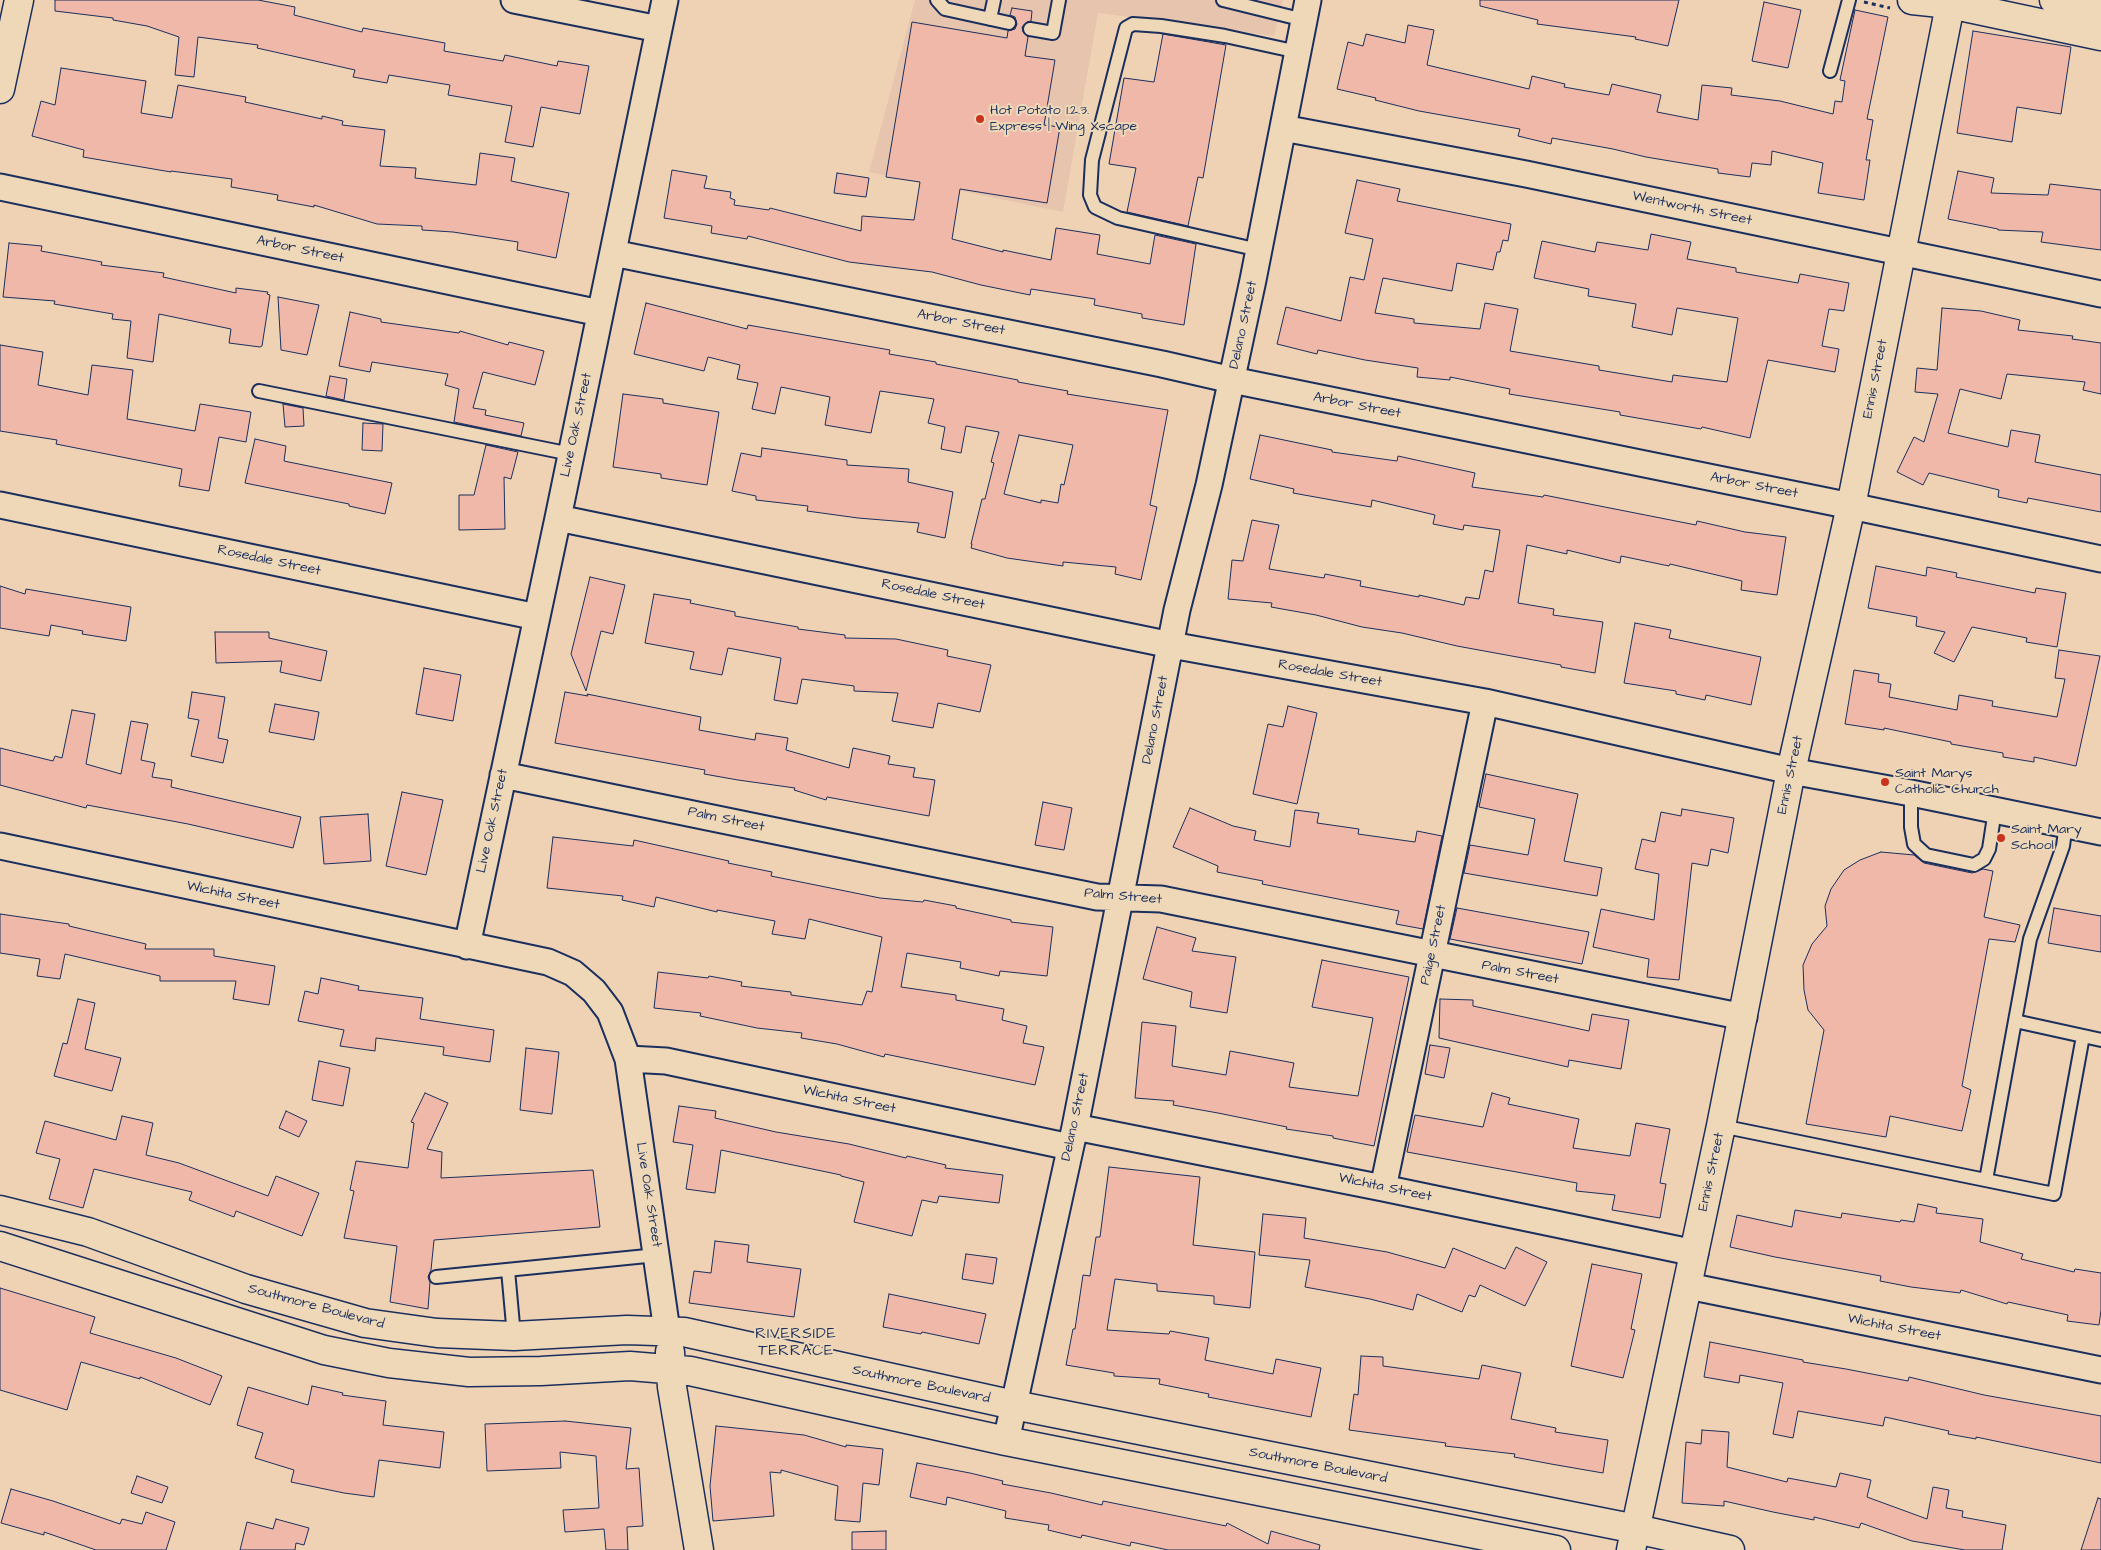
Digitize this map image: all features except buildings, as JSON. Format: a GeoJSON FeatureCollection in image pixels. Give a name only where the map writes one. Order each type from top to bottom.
{"type":"FeatureCollection","features":[{"type":"Feature","properties":{"kind":"street"},"geometry":{"type":"LineString","coordinates":[[0,89],[19,0]]}},
{"type":"Feature","properties":{"kind":"street"},"geometry":{"type":"LineString","coordinates":[[514,0],[659,29]]}},
{"type":"Feature","properties":{"kind":"street","name":"Live Oak Street"},"geometry":{"type":"LineString","coordinates":[[665,0],[467,946],[548,962],[573,973],[594,991],[610,1012],[628,1059],[657,1255],[663,1313],[672,1369],[672,1387],[699,1550]]}},
{"type":"Feature","properties":{"kind":"street"},"geometry":{"type":"LineString","coordinates":[[2054,0],[2101,10]]}},
{"type":"Feature","properties":{"kind":"street"},"geometry":{"type":"LineString","coordinates":[[1904,4],[1950,2],[2101,36]]}},
{"type":"Feature","properties":{"kind":"street","name":"Ennis Street"},"geometry":{"type":"LineString","coordinates":[[1633,1540],[1744,1017],[1791,772],[1850,506],[1950,2]]}},
{"type":"Feature","properties":{"kind":"street","name":"Delano Street"},"geometry":{"type":"LineString","coordinates":[[1006,1441],[1073,1137],[1177,610],[1209,485],[1232,380],[1306,10]]}},
{"type":"Feature","properties":{"kind":"street","name":"Wentworth Street"},"geometry":{"type":"LineString","coordinates":[[1283,128],[1526,174],[2101,294]]}},
{"type":"Feature","properties":{"kind":"street","name":"Arbor Street"},"geometry":{"type":"LineString","coordinates":[[0,187],[600,313]]}},
{"type":"Feature","properties":{"kind":"street","name":"Arbor Street"},"geometry":{"type":"LineString","coordinates":[[613,253],[1152,362],[2101,559]]}},
{"type":"Feature","properties":{"kind":"street","name":"Rosedale Street"},"geometry":{"type":"LineString","coordinates":[[0,506],[537,617]]}},
{"type":"Feature","properties":{"kind":"street","name":"Rosedale Street"},"geometry":{"type":"LineString","coordinates":[[558,518],[1171,644],[1485,702],[1791,772],[1911,793],[2101,832]]}},
{"type":"Feature","properties":{"kind":"street","name":"Paige Street"},"geometry":{"type":"LineString","coordinates":[[1383,1188],[1485,702]]}},
{"type":"Feature","properties":{"kind":"street","name":"Palm Street"},"geometry":{"type":"LineString","coordinates":[[503,775],[1097,897],[1160,899],[1744,1017]]}},
{"type":"Feature","properties":{"kind":"street","name":"Wichita Street"},"geometry":{"type":"LineString","coordinates":[[0,846],[467,946]]}},
{"type":"Feature","properties":{"kind":"street","name":"Wichita Street"},"geometry":{"type":"LineString","coordinates":[[628,1059],[666,1061],[1073,1137],[1383,1188],[1695,1253]]}},
{"type":"Feature","properties":{"kind":"street","name":"Southmore Boulevard"},"geometry":{"type":"LineString","coordinates":[[0,1210],[88,1232],[246,1289],[365,1323],[437,1333],[514,1336],[627,1330],[684,1332],[1633,1540],[1730,1550]]}},
{"type":"Feature","properties":{"kind":"street"},"geometry":{"type":"LineString","coordinates":[[0,1246],[324,1350],[389,1363],[469,1372],[542,1372],[630,1366],[690,1371],[1006,1441],[1556,1550]]}},
{"type":"Feature","properties":{"kind":"street","name":"Wichita Street"},"geometry":{"type":"LineString","coordinates":[[1688,1286],[2101,1370]]}},
{"type":"Feature","properties":{"kind":"street"},"geometry":{"type":"LineString","coordinates":[[235,1322],[246,1289]]}},
{"type":"Feature","properties":{"kind":"lane"},"geometry":{"type":"LineString","coordinates":[[938,0],[938,3],[945,9],[1009,23]]}},
{"type":"Feature","properties":{"kind":"lane"},"geometry":{"type":"LineString","coordinates":[[990,19],[994,0]]}},
{"type":"Feature","properties":{"kind":"lane"},"geometry":{"type":"LineString","coordinates":[[1030,29],[1053,33],[1059,0]]}},
{"type":"Feature","properties":{"kind":"lane"},"geometry":{"type":"LineString","coordinates":[[1223,0],[1306,10]]}},
{"type":"Feature","properties":{"kind":"lane"},"geometry":{"type":"LineString","coordinates":[[1830,71],[1854,1]]}},
{"type":"Feature","properties":{"kind":"lane"},"geometry":{"type":"LineString","coordinates":[[1259,250],[1118,218],[1095,207],[1090,195],[1092,160],[1126,28],[1134,24],[1161,26],[1224,36],[1298,52]]}},
{"type":"Feature","properties":{"kind":"lane"},"geometry":{"type":"LineString","coordinates":[[259,391],[571,454]]}},
{"type":"Feature","properties":{"kind":"lane"},"geometry":{"type":"LineString","coordinates":[[1911,793],[1911,827],[1914,844],[1926,855],[1974,865],[1984,859],[1988,849],[1995,810]]}},
{"type":"Feature","properties":{"kind":"lane"},"geometry":{"type":"LineString","coordinates":[[1986,1180],[2030,939],[2063,846],[2066,824]]}},
{"type":"Feature","properties":{"kind":"lane"},"geometry":{"type":"LineString","coordinates":[[2014,1022],[2101,1040]]}},
{"type":"Feature","properties":{"kind":"lane"},"geometry":{"type":"LineString","coordinates":[[1721,1126],[2054,1194],[2083,1036]]}},
{"type":"Feature","properties":{"kind":"lane"},"geometry":{"type":"LineString","coordinates":[[436,1277],[657,1255]]}},
{"type":"Feature","properties":{"kind":"lane"},"geometry":{"type":"LineString","coordinates":[[508,1270],[514,1336]]}},
{"type":"Feature","properties":{"kind":"path"},"geometry":{"type":"LineString","coordinates":[[1854,1],[1904,4]]}},
{"type":"Feature","properties":{"kind":"shaded area"},"geometry":{"type":"Polygon","coordinates":[[[915,0],[1283,0],[1274,36],[1098,13],[1063,212],[869,172],[915,0]]]}},
{"type":"Feature","properties":{"kind":"place","name":"Hot Potato 1.2.3. Express | Wing Xscape"},"geometry":{"type":"Point","coordinates":[980,119]}},
{"type":"Feature","properties":{"kind":"place","name":"Saint Marys Catholic Church"},"geometry":{"type":"Point","coordinates":[1885,782]}},
{"type":"Feature","properties":{"kind":"place","name":"Saint Mary School"},"geometry":{"type":"Point","coordinates":[2001,838]}},
{"type":"Feature","properties":{"kind":"district","name":"RIVERSIDE TERRACE"},"geometry":{"type":"Point","coordinates":[796,1344]}}]}
